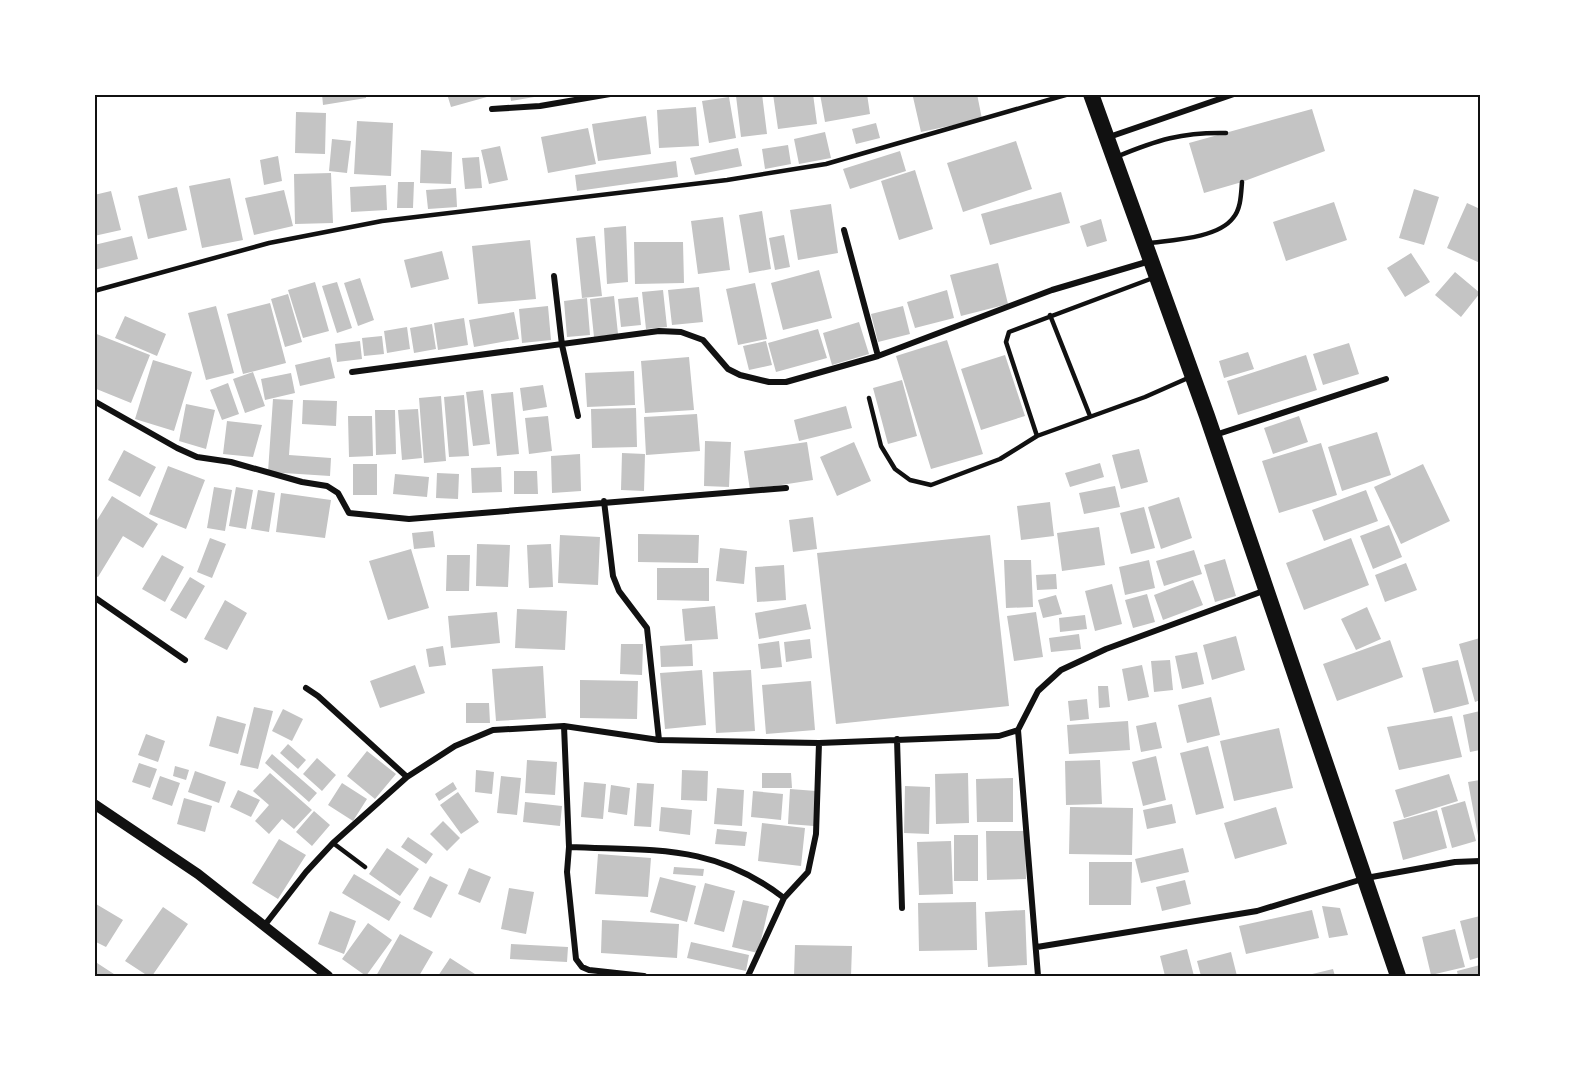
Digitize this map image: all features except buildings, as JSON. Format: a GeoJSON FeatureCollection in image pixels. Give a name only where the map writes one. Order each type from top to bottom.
{"type":"FeatureCollection","features":[{"type":"Feature","properties":{"kind":"highway"},"geometry":{"type":"LineString","coordinates":[[1091,94],[1214,436],[1398,976]]}},
{"type":"Feature","properties":{"kind":"street"},"geometry":{"type":"LineString","coordinates":[[492,109],[540,106],[610,94]]}},
{"type":"Feature","properties":{"kind":"street"},"geometry":{"type":"LineString","coordinates":[[1106,138],[1234,94]]}},
{"type":"Feature","properties":{"kind":"street"},"geometry":{"type":"LineString","coordinates":[[844,230],[878,357]]}},
{"type":"Feature","properties":{"kind":"street"},"geometry":{"type":"LineString","coordinates":[[352,372],[659,331],[681,332],[703,340],[728,369],[769,382],[804,379],[878,357],[1052,290],[1153,269]]}},
{"type":"Feature","properties":{"kind":"street"},"geometry":{"type":"LineString","coordinates":[[554,276],[562,345],[578,416]]}},
{"type":"Feature","properties":{"kind":"street"},"geometry":{"type":"LineString","coordinates":[[1214,436],[1386,379]]}},
{"type":"Feature","properties":{"kind":"street"},"geometry":{"type":"LineString","coordinates":[[94,401],[197,457],[231,462],[302,482],[327,486],[338,493],[349,513],[409,519],[604,501],[786,488]]}},
{"type":"Feature","properties":{"kind":"street"},"geometry":{"type":"LineString","coordinates":[[604,501],[613,576],[619,591],[647,628],[659,740]]}},
{"type":"Feature","properties":{"kind":"street"},"geometry":{"type":"LineString","coordinates":[[1038,976],[1018,730],[1038,691],[1061,670],[1106,649],[1267,590]]}},
{"type":"Feature","properties":{"kind":"street"},"geometry":{"type":"LineString","coordinates":[[94,597],[185,660]]}},
{"type":"Feature","properties":{"kind":"street"},"geometry":{"type":"LineString","coordinates":[[306,688],[318,696],[407,777]]}},
{"type":"Feature","properties":{"kind":"street"},"geometry":{"type":"LineString","coordinates":[[264,926],[306,872],[333,843],[407,777],[455,746],[493,730],[564,726],[659,740],[819,743],[999,736],[1018,730]]}},
{"type":"Feature","properties":{"kind":"street"},"geometry":{"type":"LineString","coordinates":[[564,726],[569,847],[567,872],[576,959],[582,967],[589,970],[644,976]]}},
{"type":"Feature","properties":{"kind":"street"},"geometry":{"type":"LineString","coordinates":[[897,739],[902,908]]}},
{"type":"Feature","properties":{"kind":"street"},"geometry":{"type":"LineString","coordinates":[[748,976],[784,898],[808,872],[812,860],[816,834],[819,743]]}},
{"type":"Feature","properties":{"kind":"street"},"geometry":{"type":"LineString","coordinates":[[94,804],[198,873],[328,976]]}},
{"type":"Feature","properties":{"kind":"street"},"geometry":{"type":"LineString","coordinates":[[569,847],[699,854],[761,879],[784,898]]}},
{"type":"Feature","properties":{"kind":"street"},"geometry":{"type":"LineString","coordinates":[[1037,946],[1257,911],[1366,878],[1455,861],[1480,861]]}},
{"type":"Feature","properties":{"kind":"lane"},"geometry":{"type":"LineString","coordinates":[[94,291],[269,243],[382,221],[727,180],[826,164],[1070,94]]}},
{"type":"Feature","properties":{"kind":"lane"},"geometry":{"type":"LineString","coordinates":[[1114,158],[1149,143],[1192,132],[1226,133]]}},
{"type":"Feature","properties":{"kind":"lane"},"geometry":{"type":"LineString","coordinates":[[1144,244],[1209,233],[1233,219],[1240,203],[1242,182]]}},
{"type":"Feature","properties":{"kind":"lane"},"geometry":{"type":"LineString","coordinates":[[1037,436],[1006,337],[1009,332],[1153,269]]}},
{"type":"Feature","properties":{"kind":"lane"},"geometry":{"type":"LineString","coordinates":[[1050,315],[1090,416]]}},
{"type":"Feature","properties":{"kind":"lane"},"geometry":{"type":"LineString","coordinates":[[869,398],[881,446],[895,468],[909,480],[931,485],[1000,459],[1037,436],[1145,397],[1192,376]]}},
{"type":"Feature","properties":{"kind":"lane"},"geometry":{"type":"LineString","coordinates":[[333,843],[365,867]]}}]}
